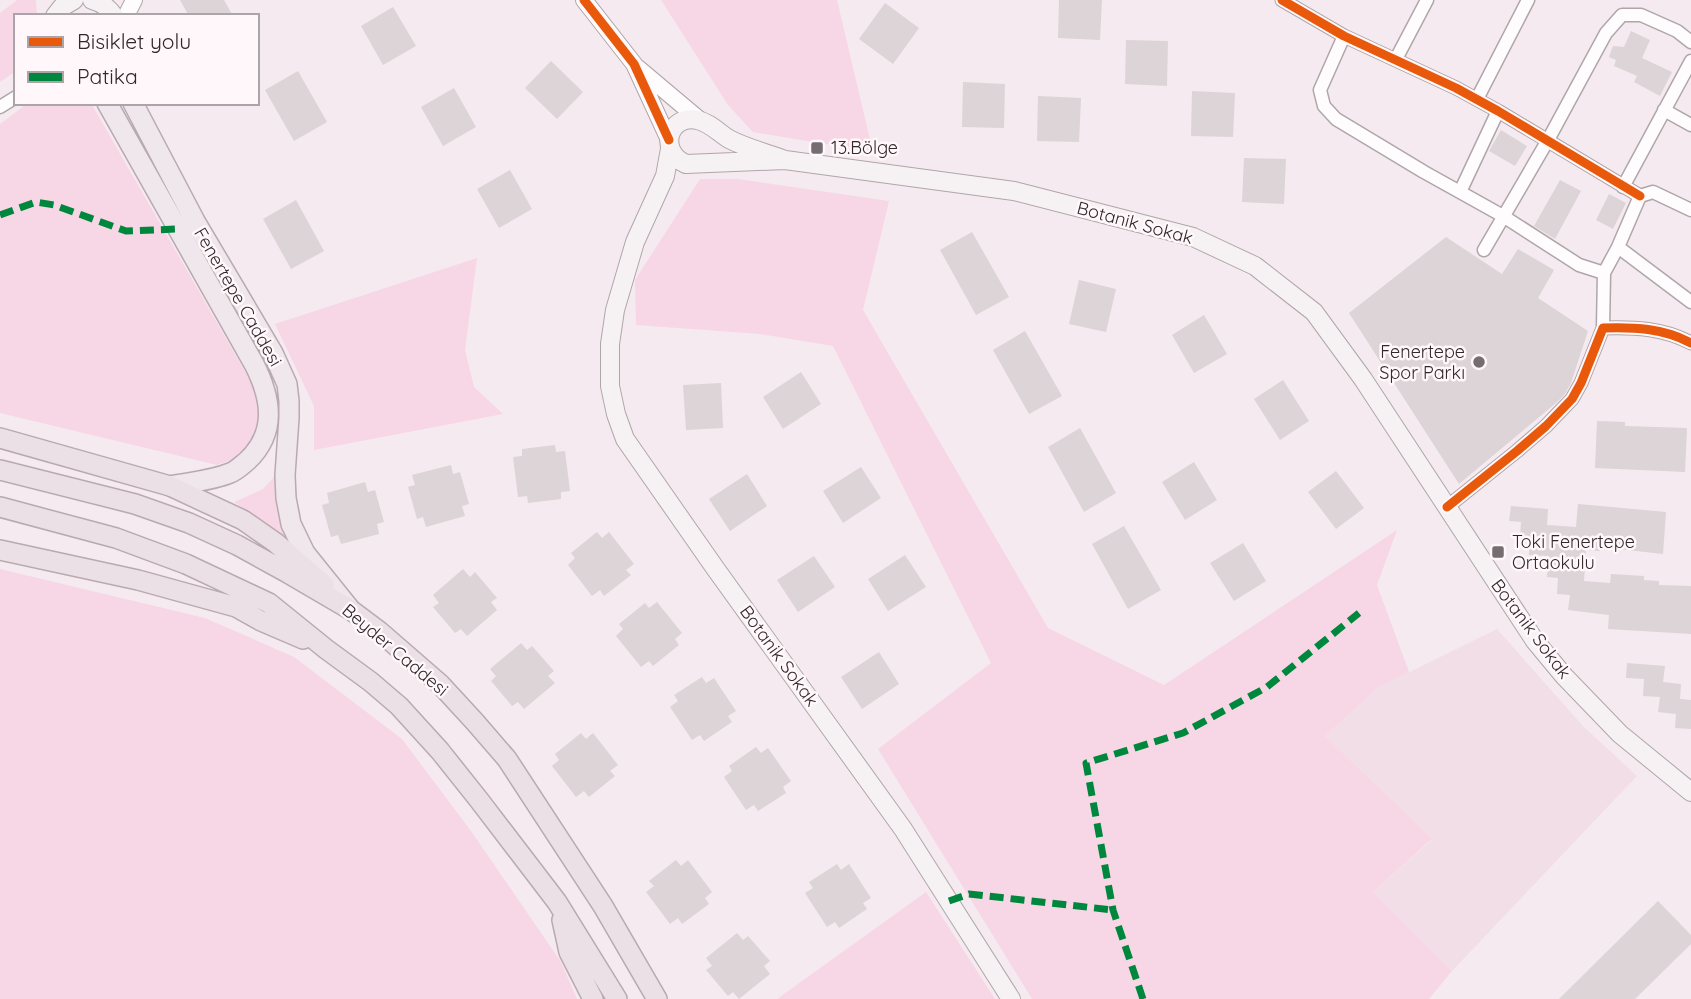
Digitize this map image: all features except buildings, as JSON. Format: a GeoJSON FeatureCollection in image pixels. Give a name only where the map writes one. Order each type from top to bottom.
{"type":"FeatureCollection","features":[{"type":"Feature","properties":{"kind":"highway"},"geometry":{"type":"LineString","coordinates":[[0,438],[170,486],[243,520],[291,555],[351,610]]}},
{"type":"Feature","properties":{"kind":"highway","name":"Beyder Caddesi"},"geometry":{"type":"LineString","coordinates":[[0,470],[135,504],[189,523],[237,545],[351,610],[379,631],[440,684],[508,759],[603,906],[657,999]]}},
{"type":"Feature","properties":{"kind":"highway"},"geometry":{"type":"LineString","coordinates":[[0,507],[116,538],[186,564],[269,603],[371,682],[399,706],[440,751],[557,902],[617,999]]}},
{"type":"Feature","properties":{"kind":"highway"},"geometry":{"type":"LineString","coordinates":[[0,550],[138,580],[236,607],[261,621],[326,649]]}},
{"type":"Feature","properties":{"kind":"highway"},"geometry":{"type":"LineString","coordinates":[[557,902],[569,952],[593,999]]}},
{"type":"Feature","properties":{"kind":"main road"},"geometry":{"type":"LineString","coordinates":[[53,10],[74,0]]}},
{"type":"Feature","properties":{"kind":"main road"},"geometry":{"type":"LineString","coordinates":[[98,1],[113,14]]}},
{"type":"Feature","properties":{"kind":"main road","name":"Fenertepe Caddesi"},"geometry":{"type":"LineString","coordinates":[[108,105],[273,353],[287,384],[289,401],[285,475],[291,524],[304,553],[351,610]]}},
{"type":"Feature","properties":{"kind":"main road","name":"Fenertepe Caddesi"},"geometry":{"type":"LineString","coordinates":[[134,105],[187,225],[264,383],[268,401],[269,415],[259,449],[237,469],[217,477],[170,486]]}},
{"type":"Feature","properties":{"kind":"main road"},"geometry":{"type":"LineString","coordinates":[[687,119],[704,122],[730,139],[785,160],[686,164],[678,161],[669,144],[675,127],[687,119]]}},
{"type":"Feature","properties":{"kind":"main road"},"geometry":{"type":"LineString","coordinates":[[697,164],[708,159],[715,145],[712,130],[704,122]]}},
{"type":"Feature","properties":{"kind":"main road","name":"Botanik Sokak"},"geometry":{"type":"LineString","coordinates":[[669,144],[665,176],[635,242],[615,310],[610,344],[610,386],[625,439],[903,829],[1011,999]]}},
{"type":"Feature","properties":{"kind":"main road","name":"Botanik Sokak"},"geometry":{"type":"LineString","coordinates":[[785,160],[1014,191],[1193,237],[1255,266],[1314,312],[1363,379],[1528,630],[1564,676],[1620,734],[1691,792]]}},
{"type":"Feature","properties":{"kind":"main road","name":"Botanik Sokak"},"geometry":{"type":"LineString","coordinates":[[648,214],[672,182],[697,164]]}},
{"type":"Feature","properties":{"kind":"street"},"geometry":{"type":"LineString","coordinates":[[584,0],[634,64],[704,122]]}},
{"type":"Feature","properties":{"kind":"street"},"geometry":{"type":"LineString","coordinates":[[1282,0],[1344,36],[1477,99],[1640,196],[1653,192],[1691,210]]}},
{"type":"Feature","properties":{"kind":"street"},"geometry":{"type":"LineString","coordinates":[[1396,60],[1427,0]]}},
{"type":"Feature","properties":{"kind":"street"},"geometry":{"type":"LineString","coordinates":[[1477,99],[1528,0]]}},
{"type":"Feature","properties":{"kind":"street"},"geometry":{"type":"LineString","coordinates":[[1484,250],[1606,33],[1622,15],[1641,15],[1676,31],[1691,42]]}},
{"type":"Feature","properties":{"kind":"street"},"geometry":{"type":"LineString","coordinates":[[1344,36],[1321,90],[1324,106],[1336,119],[1503,216],[1579,265],[1604,274]]}},
{"type":"Feature","properties":{"kind":"street"},"geometry":{"type":"LineString","coordinates":[[1623,187],[1691,61]]}},
{"type":"Feature","properties":{"kind":"street"},"geometry":{"type":"LineString","coordinates":[[634,64],[669,144]]}},
{"type":"Feature","properties":{"kind":"street"},"geometry":{"type":"LineString","coordinates":[[1664,110],[1691,125]]}},
{"type":"Feature","properties":{"kind":"street"},"geometry":{"type":"LineString","coordinates":[[1460,192],[1498,111]]}},
{"type":"Feature","properties":{"kind":"street"},"geometry":{"type":"LineString","coordinates":[[1447,507],[1546,426],[1572,399],[1602,328],[1604,274],[1640,196]]}},
{"type":"Feature","properties":{"kind":"street"},"geometry":{"type":"LineString","coordinates":[[1618,247],[1691,302]]}},
{"type":"Feature","properties":{"kind":"street"},"geometry":{"type":"LineString","coordinates":[[1602,328],[1635,327],[1654,330],[1679,336],[1691,343]]}},
{"type":"Feature","properties":{"kind":"shaded area"},"geometry":{"type":"Polygon","coordinates":[[[17,0],[36,0],[37,14],[14,14],[14,72],[0,82],[0,13],[17,0]]]}},
{"type":"Feature","properties":{"kind":"shaded area"},"geometry":{"type":"Polygon","coordinates":[[[661,0],[837,0],[873,152],[753,132],[728,105],[661,0]]]}},
{"type":"Feature","properties":{"kind":"shaded area"},"geometry":{"type":"Polygon","coordinates":[[[25,105],[92,105],[255,389],[262,414],[258,432],[243,455],[217,465],[0,413],[0,124],[25,105]]]}},
{"type":"Feature","properties":{"kind":"shaded area"},"geometry":{"type":"Polygon","coordinates":[[[700,179],[738,179],[889,201],[863,310],[1048,628],[1164,685],[1397,530],[1377,585],[1409,672],[1379,687],[1325,736],[1432,839],[1373,892],[1452,971],[1429,999],[1032,999],[878,749],[991,663],[833,346],[760,334],[636,325],[635,280],[700,179]]]}},
{"type":"Feature","properties":{"kind":"shaded area"},"geometry":{"type":"Polygon","coordinates":[[[477,258],[465,350],[474,387],[503,414],[314,450],[314,406],[275,324],[477,258]]]}},
{"type":"Feature","properties":{"kind":"shaded area"},"geometry":{"type":"Polygon","coordinates":[[[280,470],[279,509],[284,536],[234,502],[263,489],[280,470]]]}},
{"type":"Feature","properties":{"kind":"shaded area"},"geometry":{"type":"Polygon","coordinates":[[[0,569],[205,618],[294,657],[402,739],[471,831],[561,962],[577,999],[0,999],[0,569]]]}},
{"type":"Feature","properties":{"kind":"shaded area"},"geometry":{"type":"Polygon","coordinates":[[[1497,629],[1583,726],[1637,776],[1452,971],[1373,892],[1432,840],[1325,736],[1379,687],[1497,629]]]}},
{"type":"Feature","properties":{"kind":"shaded area"},"geometry":{"type":"Polygon","coordinates":[[[926,892],[995,999],[777,999],[926,892]]]}},
{"type":"Feature","properties":{"kind":"marked path"},"geometry":{"type":"LineString","coordinates":[[0,215],[36,202],[54,205],[126,231],[178,229]]}},
{"type":"Feature","properties":{"kind":"marked path"},"geometry":{"type":"LineString","coordinates":[[1143,999],[1113,910],[1086,763],[1183,733],[1267,687],[1359,613]]}},
{"type":"Feature","properties":{"kind":"marked path"},"geometry":{"type":"LineString","coordinates":[[949,901],[969,894],[1113,910]]}},
{"type":"Feature","properties":{"kind":"cycle path"},"geometry":{"type":"LineString","coordinates":[[584,0],[634,64],[669,140]]}},
{"type":"Feature","properties":{"kind":"cycle path"},"geometry":{"type":"LineString","coordinates":[[1282,0],[1344,36],[1456,88],[1640,196]]}},
{"type":"Feature","properties":{"kind":"cycle path"},"geometry":{"type":"LineString","coordinates":[[1447,507],[1546,426],[1572,399],[1603,328],[1648,330],[1670,334],[1691,343]]}},
{"type":"Feature","properties":{"kind":"place","name":"13.Bölge"},"geometry":{"type":"Point","coordinates":[817,148]}},
{"type":"Feature","properties":{"kind":"place","name":"Fenertepe Spor Parkı"},"geometry":{"type":"Point","coordinates":[1479,362]}},
{"type":"Feature","properties":{"kind":"place","name":"Toki Fenertepe Ortaokulu"},"geometry":{"type":"Point","coordinates":[1498,552]}}]}
